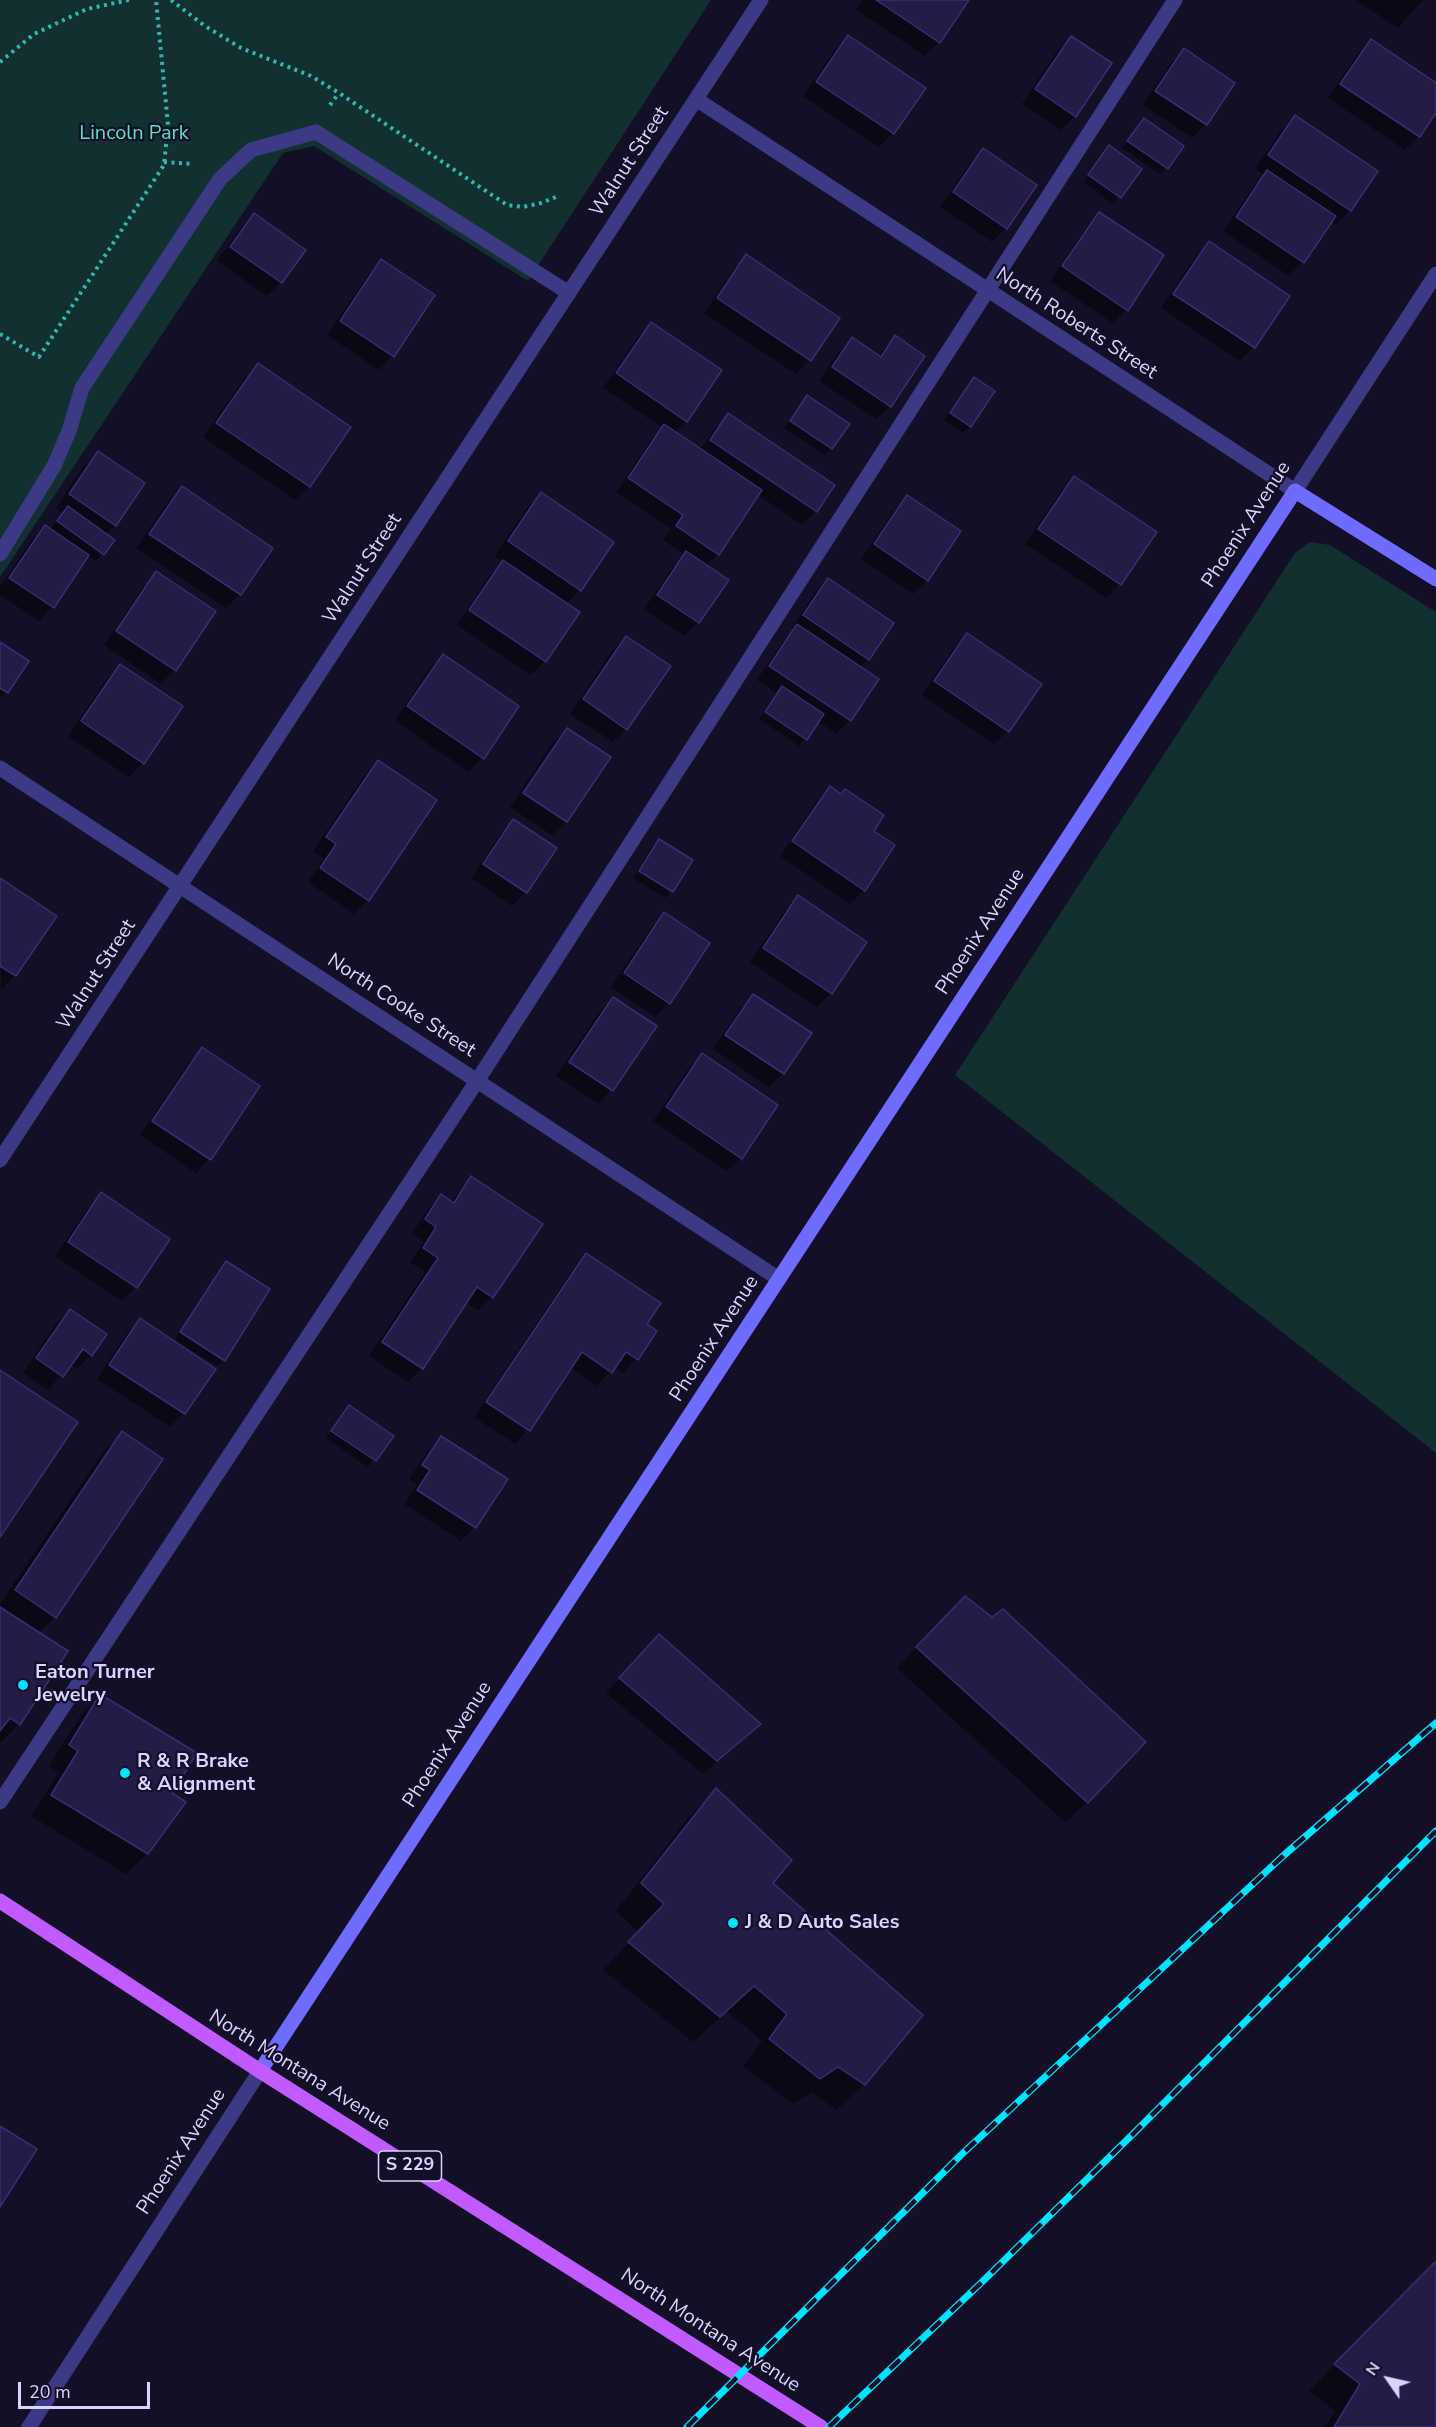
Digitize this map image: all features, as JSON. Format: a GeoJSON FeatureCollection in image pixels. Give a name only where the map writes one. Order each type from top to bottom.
{"type":"FeatureCollection","features":[{"type":"Feature","properties":{"kind":"main road","name":"North Montana Avenue"},"geometry":{"type":"LineString","coordinates":[[0,1901],[260,2071],[821,2427]]}},
{"type":"Feature","properties":{"kind":"street","name":"Walnut Street"},"geometry":{"type":"LineString","coordinates":[[0,1160],[761,0]]}},
{"type":"Feature","properties":{"kind":"street"},"geometry":{"type":"LineString","coordinates":[[0,1802],[477,1081],[1175,0]]}},
{"type":"Feature","properties":{"kind":"street","name":"North Roberts Street"},"geometry":{"type":"LineString","coordinates":[[696,99],[1295,491],[1436,579]]}},
{"type":"Feature","properties":{"kind":"street"},"geometry":{"type":"LineString","coordinates":[[0,554],[54,466],[69,431],[82,388],[220,179],[251,150],[316,132],[568,293]]}},
{"type":"Feature","properties":{"kind":"street","name":"Phoenix Avenue"},"geometry":{"type":"LineString","coordinates":[[29,2427],[1436,274]]}},
{"type":"Feature","properties":{"kind":"street","name":"North Cooke Street"},"geometry":{"type":"LineString","coordinates":[[0,768],[779,1279]]}},
{"type":"Feature","properties":{"kind":"path"},"geometry":{"type":"LineString","coordinates":[[0,62],[34,34],[87,9],[129,0]]}},
{"type":"Feature","properties":{"kind":"path"},"geometry":{"type":"LineString","coordinates":[[0,334],[39,357],[164,165],[168,126],[156,0]]}},
{"type":"Feature","properties":{"kind":"path"},"geometry":{"type":"LineString","coordinates":[[171,0],[241,48],[294,68],[330,87],[507,205],[523,207],[556,197]]}},
{"type":"Feature","properties":{"kind":"green space","name":"Lincoln Park"},"geometry":{"type":"Polygon","coordinates":[[[0,0],[711,0],[528,281],[314,146],[283,153],[0,577],[0,0]]]}},
{"type":"Feature","properties":{"kind":"green space"},"geometry":{"type":"Polygon","coordinates":[[[1310,542],[1330,545],[1436,612],[1436,1453],[955,1075],[1295,553],[1310,542]]]}},
{"type":"Feature","properties":{"kind":"building"},"geometry":{"type":"Polygon","coordinates":[[[876,0],[969,0],[940,43],[876,0]]]}},
{"type":"Feature","properties":{"kind":"building"},"geometry":{"type":"Polygon","coordinates":[[[848,35],[926,88],[894,134],[816,82],[848,35]]]}},
{"type":"Feature","properties":{"kind":"building"},"geometry":{"type":"Polygon","coordinates":[[[1071,36],[1112,63],[1076,117],[1035,89],[1071,36]]]}},
{"type":"Feature","properties":{"kind":"building"},"geometry":{"type":"Polygon","coordinates":[[[1371,39],[1436,83],[1436,113],[1420,137],[1340,84],[1371,39]]]}},
{"type":"Feature","properties":{"kind":"building"},"geometry":{"type":"Polygon","coordinates":[[[1184,48],[1235,83],[1207,125],[1155,91],[1184,48]]]}},
{"type":"Feature","properties":{"kind":"building"},"geometry":{"type":"Polygon","coordinates":[[[1295,115],[1378,171],[1351,211],[1268,155],[1295,115]]]}},
{"type":"Feature","properties":{"kind":"building"},"geometry":{"type":"Polygon","coordinates":[[[1144,118],[1184,146],[1168,169],[1127,141],[1144,118]]]}},
{"type":"Feature","properties":{"kind":"building"},"geometry":{"type":"Polygon","coordinates":[[[1109,145],[1142,169],[1121,198],[1088,175],[1109,145]]]}},
{"type":"Feature","properties":{"kind":"building"},"geometry":{"type":"Polygon","coordinates":[[[983,148],[1037,185],[1007,229],[953,192],[983,148]]]}},
{"type":"Feature","properties":{"kind":"building"},"geometry":{"type":"Polygon","coordinates":[[[1267,170],[1336,216],[1304,263],[1236,217],[1267,170]]]}},
{"type":"Feature","properties":{"kind":"building"},"geometry":{"type":"Polygon","coordinates":[[[1099,212],[1164,255],[1128,311],[1062,266],[1099,212]]]}},
{"type":"Feature","properties":{"kind":"building"},"geometry":{"type":"Polygon","coordinates":[[[254,213],[306,250],[282,283],[230,247],[254,213]]]}},
{"type":"Feature","properties":{"kind":"building"},"geometry":{"type":"Polygon","coordinates":[[[1209,241],[1290,296],[1255,348],[1173,294],[1209,241]]]}},
{"type":"Feature","properties":{"kind":"building"},"geometry":{"type":"Polygon","coordinates":[[[746,254],[840,318],[811,361],[717,298],[746,254]]]}},
{"type":"Feature","properties":{"kind":"building"},"geometry":{"type":"Polygon","coordinates":[[[381,259],[435,295],[394,357],[340,321],[381,259]]]}},
{"type":"Feature","properties":{"kind":"building"},"geometry":{"type":"Polygon","coordinates":[[[651,322],[722,370],[687,422],[616,373],[651,322]]]}},
{"type":"Feature","properties":{"kind":"building"},"geometry":{"type":"Polygon","coordinates":[[[895,335],[925,356],[891,407],[832,367],[852,337],[881,357],[895,335]]]}},
{"type":"Feature","properties":{"kind":"building"},"geometry":{"type":"Polygon","coordinates":[[[258,363],[351,427],[310,487],[216,423],[258,363]]]}},
{"type":"Feature","properties":{"kind":"building"},"geometry":{"type":"Polygon","coordinates":[[[974,377],[995,391],[971,427],[950,413],[974,377]]]}},
{"type":"Feature","properties":{"kind":"building"},"geometry":{"type":"Polygon","coordinates":[[[807,395],[850,424],[832,449],[790,421],[807,395]]]}},
{"type":"Feature","properties":{"kind":"building"},"geometry":{"type":"Polygon","coordinates":[[[728,413],[835,485],[817,512],[710,440],[728,413]]]}},
{"type":"Feature","properties":{"kind":"building"},"geometry":{"type":"Polygon","coordinates":[[[664,424],[762,490],[719,555],[676,526],[683,515],[628,478],[664,424]]]}},
{"type":"Feature","properties":{"kind":"building"},"geometry":{"type":"Polygon","coordinates":[[[98,451],[145,483],[116,526],[69,494],[98,451]]]}},
{"type":"Feature","properties":{"kind":"building"},"geometry":{"type":"Polygon","coordinates":[[[1074,476],[1157,532],[1121,585],[1038,529],[1074,476]]]}},
{"type":"Feature","properties":{"kind":"building"},"geometry":{"type":"Polygon","coordinates":[[[182,486],[273,548],[241,595],[149,534],[182,486]]]}},
{"type":"Feature","properties":{"kind":"building"},"geometry":{"type":"Polygon","coordinates":[[[541,492],[614,542],[581,591],[508,541],[541,492]]]}},
{"type":"Feature","properties":{"kind":"building"},"geometry":{"type":"Polygon","coordinates":[[[907,495],[961,531],[928,581],[874,544],[907,495]]]}},
{"type":"Feature","properties":{"kind":"building"},"geometry":{"type":"Polygon","coordinates":[[[68,506],[115,540],[104,555],[57,521],[68,506]]]}},
{"type":"Feature","properties":{"kind":"building"},"geometry":{"type":"Polygon","coordinates":[[[45,525],[89,555],[54,608],[9,578],[45,525]]]}},
{"type":"Feature","properties":{"kind":"building"},"geometry":{"type":"Polygon","coordinates":[[[686,551],[729,580],[699,623],[657,595],[686,551]]]}},
{"type":"Feature","properties":{"kind":"building"},"geometry":{"type":"Polygon","coordinates":[[[503,560],[580,612],[546,662],[469,610],[503,560]]]}},
{"type":"Feature","properties":{"kind":"building"},"geometry":{"type":"Polygon","coordinates":[[[156,571],[216,611],[176,671],[116,631],[156,571]]]}},
{"type":"Feature","properties":{"kind":"building"},"geometry":{"type":"Polygon","coordinates":[[[828,578],[894,623],[869,660],[803,615],[828,578]]]}},
{"type":"Feature","properties":{"kind":"building"},"geometry":{"type":"Polygon","coordinates":[[[797,624],[879,679],[851,721],[769,666],[797,624]]]}},
{"type":"Feature","properties":{"kind":"building"},"geometry":{"type":"Polygon","coordinates":[[[967,633],[1042,684],[1009,732],[934,681],[967,633]]]}},
{"type":"Feature","properties":{"kind":"building"},"geometry":{"type":"Polygon","coordinates":[[[626,636],[671,666],[627,730],[583,699],[626,636]]]}},
{"type":"Feature","properties":{"kind":"building"},"geometry":{"type":"Polygon","coordinates":[[[0,642],[29,661],[8,693],[0,688],[0,642]]]}},
{"type":"Feature","properties":{"kind":"building"},"geometry":{"type":"Polygon","coordinates":[[[443,654],[519,706],[484,759],[407,706],[443,654]]]}},
{"type":"Feature","properties":{"kind":"building"},"geometry":{"type":"Polygon","coordinates":[[[120,664],[183,706],[144,764],[81,721],[120,664]]]}},
{"type":"Feature","properties":{"kind":"building"},"geometry":{"type":"Polygon","coordinates":[[[782,686],[824,714],[807,740],[765,712],[782,686]]]}},
{"type":"Feature","properties":{"kind":"building"},"geometry":{"type":"Polygon","coordinates":[[[567,728],[611,757],[567,822],[523,793],[567,728]]]}},
{"type":"Feature","properties":{"kind":"building"},"geometry":{"type":"Polygon","coordinates":[[[378,760],[437,800],[369,901],[320,868],[336,844],[326,837],[378,760]]]}},
{"type":"Feature","properties":{"kind":"building"},"geometry":{"type":"Polygon","coordinates":[[[830,786],[841,794],[845,789],[884,815],[874,831],[895,845],[865,891],[792,841],[830,786]]]}},
{"type":"Feature","properties":{"kind":"building"},"geometry":{"type":"Polygon","coordinates":[[[513,819],[557,848],[527,893],[483,864],[513,819]]]}},
{"type":"Feature","properties":{"kind":"building"},"geometry":{"type":"Polygon","coordinates":[[[659,839],[693,860],[673,892],[639,871],[659,839]]]}},
{"type":"Feature","properties":{"kind":"building"},"geometry":{"type":"Polygon","coordinates":[[[0,878],[57,916],[16,976],[0,966],[0,878]]]}},
{"type":"Feature","properties":{"kind":"building"},"geometry":{"type":"Polygon","coordinates":[[[798,895],[867,942],[832,994],[763,948],[798,895]]]}},
{"type":"Feature","properties":{"kind":"building"},"geometry":{"type":"Polygon","coordinates":[[[664,912],[710,943],[670,1004],[624,973],[664,912]]]}},
{"type":"Feature","properties":{"kind":"building"},"geometry":{"type":"Polygon","coordinates":[[[753,994],[812,1033],[784,1074],[725,1035],[753,994]]]}},
{"type":"Feature","properties":{"kind":"building"},"geometry":{"type":"Polygon","coordinates":[[[613,997],[657,1026],[613,1091],[569,1062],[613,997]]]}},
{"type":"Feature","properties":{"kind":"building"},"geometry":{"type":"Polygon","coordinates":[[[202,1047],[260,1086],[211,1160],[152,1121],[202,1047]]]}},
{"type":"Feature","properties":{"kind":"building"},"geometry":{"type":"Polygon","coordinates":[[[702,1053],[778,1105],[742,1159],[666,1107],[702,1053]]]}},
{"type":"Feature","properties":{"kind":"building"},"geometry":{"type":"Polygon","coordinates":[[[471,1176],[543,1224],[493,1298],[477,1287],[423,1369],[382,1342],[438,1258],[423,1248],[436,1227],[425,1219],[441,1194],[454,1203],[471,1176]]]}},
{"type":"Feature","properties":{"kind":"building"},"geometry":{"type":"Polygon","coordinates":[[[101,1192],[170,1239],[137,1288],[68,1242],[101,1192]]]}},
{"type":"Feature","properties":{"kind":"building"},"geometry":{"type":"Polygon","coordinates":[[[586,1253],[661,1303],[647,1324],[657,1331],[638,1360],[626,1352],[612,1373],[582,1352],[530,1431],[486,1402],[586,1253]]]}},
{"type":"Feature","properties":{"kind":"building"},"geometry":{"type":"Polygon","coordinates":[[[226,1261],[270,1289],[225,1361],[180,1332],[226,1261]]]}},
{"type":"Feature","properties":{"kind":"building"},"geometry":{"type":"Polygon","coordinates":[[[70,1309],[107,1334],[92,1356],[83,1349],[63,1377],[36,1358],[70,1309]]]}},
{"type":"Feature","properties":{"kind":"building"},"geometry":{"type":"Polygon","coordinates":[[[140,1318],[216,1369],[185,1414],[109,1365],[140,1318]]]}},
{"type":"Feature","properties":{"kind":"building"},"geometry":{"type":"Polygon","coordinates":[[[0,1370],[78,1422],[0,1537],[0,1370]]]}},
{"type":"Feature","properties":{"kind":"building"},"geometry":{"type":"Polygon","coordinates":[[[349,1405],[394,1436],[376,1461],[331,1431],[349,1405]]]}},
{"type":"Feature","properties":{"kind":"building"},"geometry":{"type":"Polygon","coordinates":[[[122,1431],[163,1459],[56,1618],[15,1590],[122,1431]]]}},
{"type":"Feature","properties":{"kind":"building"},"geometry":{"type":"Polygon","coordinates":[[[441,1436],[508,1479],[476,1528],[417,1490],[430,1470],[422,1465],[441,1436]]]}},
{"type":"Feature","properties":{"kind":"building"},"geometry":{"type":"Polygon","coordinates":[[[965,1596],[992,1617],[1003,1609],[1146,1742],[1088,1803],[916,1647],[965,1596]]]}},
{"type":"Feature","properties":{"kind":"building","name":"Eaton Turner Jewelry"},"geometry":{"type":"Polygon","coordinates":[[[0,1607],[68,1651],[20,1725],[10,1718],[0,1731],[0,1607]]]}},
{"type":"Feature","properties":{"kind":"building"},"geometry":{"type":"Polygon","coordinates":[[[659,1634],[761,1724],[717,1761],[619,1678],[659,1634]]]}},
{"type":"Feature","properties":{"kind":"building","name":"R & R Brake & Alignment"},"geometry":{"type":"Polygon","coordinates":[[[100,1694],[197,1753],[172,1793],[186,1802],[148,1854],[51,1795],[78,1751],[69,1745],[100,1694]]]}},
{"type":"Feature","properties":{"kind":"building","name":"J & D Auto Sales"},"geometry":{"type":"Polygon","coordinates":[[[716,1788],[792,1860],[773,1883],[923,2015],[865,2085],[838,2067],[820,2079],[769,2039],[787,2014],[754,1986],[720,2017],[628,1942],[664,1904],[641,1883],[716,1788]]]}},
{"type":"Feature","properties":{"kind":"building"},"geometry":{"type":"Polygon","coordinates":[[[0,2126],[37,2149],[0,2207],[0,2126]]]}},
{"type":"Feature","properties":{"kind":"building"},"geometry":{"type":"Polygon","coordinates":[[[1436,2261],[1436,2427],[1334,2427],[1360,2384],[1334,2364],[1436,2261]]]}},
{"type":"Feature","properties":{"kind":"railway"},"geometry":{"type":"LineString","coordinates":[[687,2427],[962,2154],[1283,1856],[1436,1723]]}},
{"type":"Feature","properties":{"kind":"railway"},"geometry":{"type":"LineString","coordinates":[[829,2427],[1135,2132],[1436,1831]]}},
{"type":"Feature","properties":{"kind":"place","name":"Eaton Turner Jewelry"},"geometry":{"type":"Point","coordinates":[23,1685]}},
{"type":"Feature","properties":{"kind":"place","name":"R & R Brake & Alignment"},"geometry":{"type":"Point","coordinates":[125,1773]}},
{"type":"Feature","properties":{"kind":"place","name":"J & D Auto Sales"},"geometry":{"type":"Point","coordinates":[733,1923]}}]}
